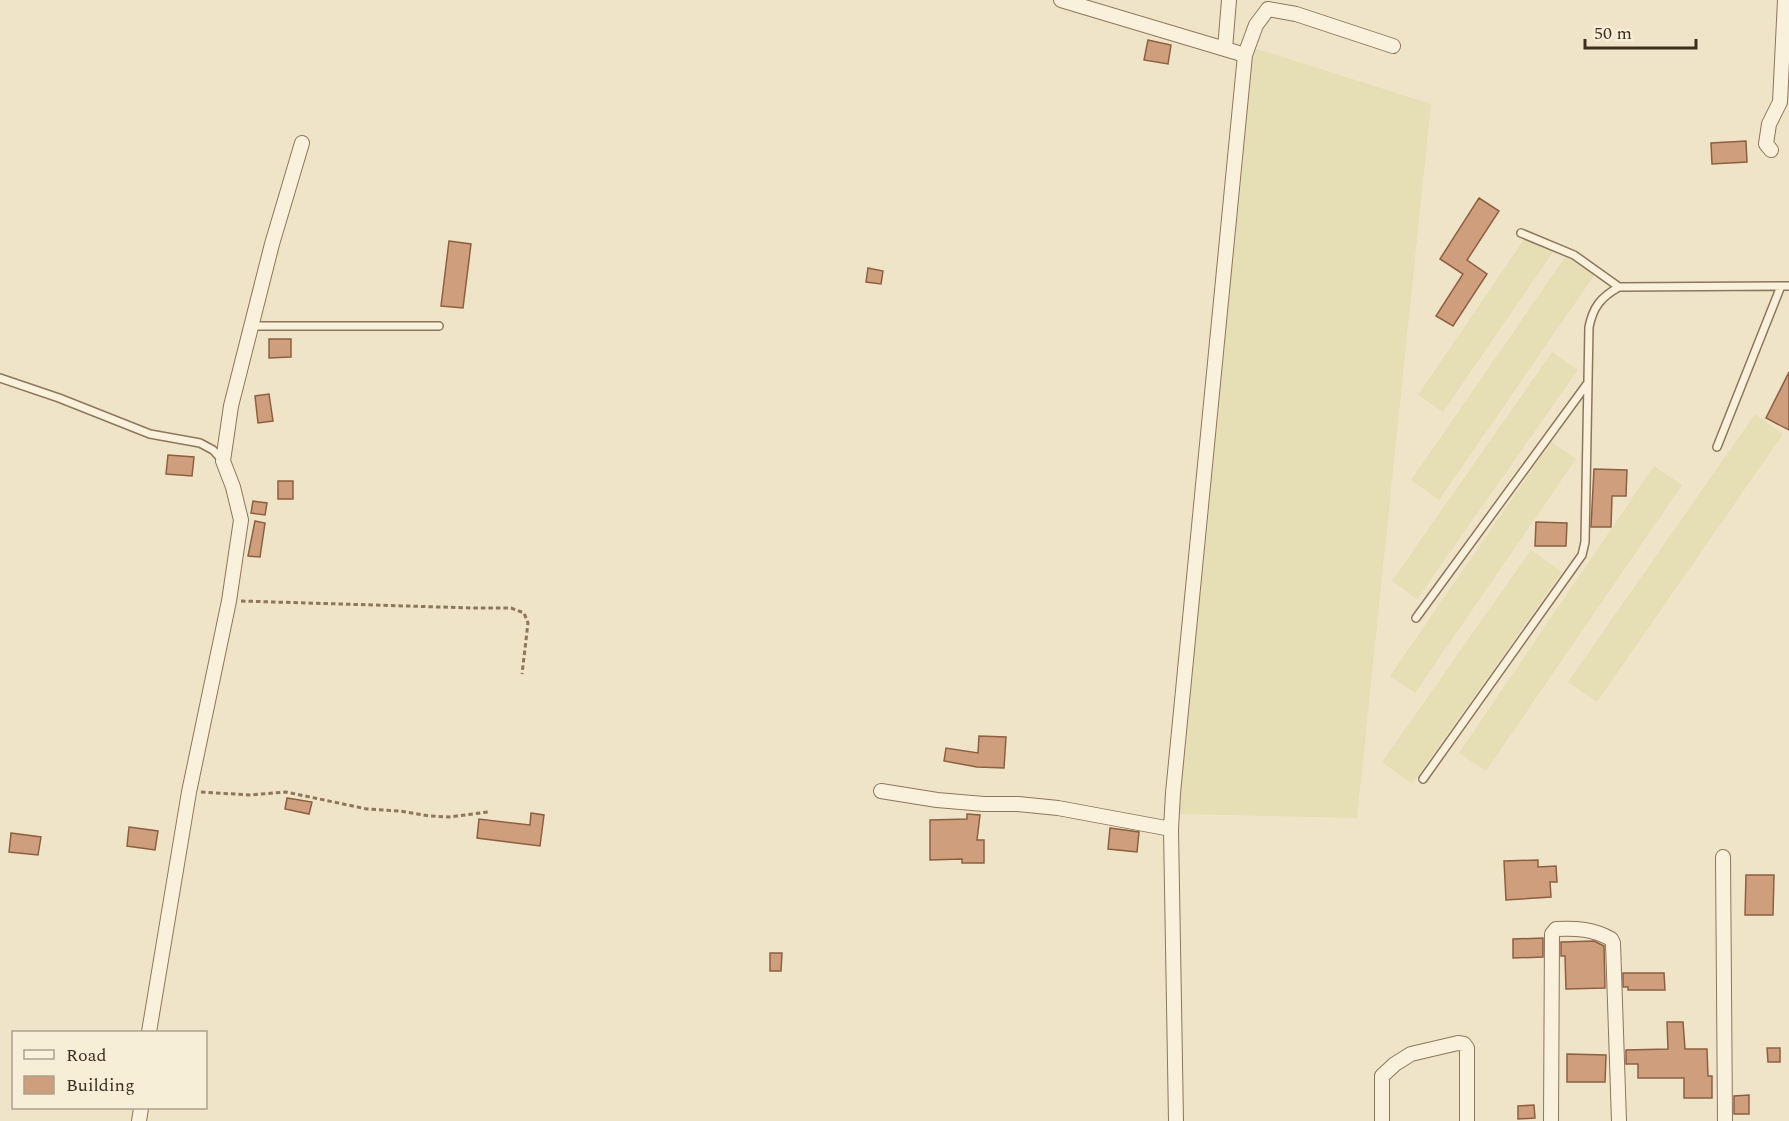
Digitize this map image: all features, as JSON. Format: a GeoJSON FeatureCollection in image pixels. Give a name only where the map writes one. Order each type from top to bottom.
{"type":"FeatureCollection","features":[{"type":"Feature","properties":{"kind":"street"},"geometry":{"type":"LineString","coordinates":[[1061,0],[1245,55]]}},
{"type":"Feature","properties":{"kind":"street"},"geometry":{"type":"LineString","coordinates":[[1225,49],[1229,0]]}},
{"type":"Feature","properties":{"kind":"street"},"geometry":{"type":"LineString","coordinates":[[1771,150],[1766,144],[1766,134],[1769,124],[1785,102],[1785,0]]}},
{"type":"Feature","properties":{"kind":"street"},"geometry":{"type":"LineString","coordinates":[[1176,1121],[1171,829],[1173,793],[1245,55],[1256,25],[1268,9],[1296,14],[1393,46]]}},
{"type":"Feature","properties":{"kind":"street"},"geometry":{"type":"LineString","coordinates":[[149,1031],[189,792],[229,601],[241,520],[233,487],[223,461],[236,383],[272,244],[302,143]]}},
{"type":"Feature","properties":{"kind":"street"},"geometry":{"type":"LineString","coordinates":[[881,791],[938,800],[1058,808],[1171,829]]}},
{"type":"Feature","properties":{"kind":"street"},"geometry":{"type":"LineString","coordinates":[[1723,857],[1725,1121]]}},
{"type":"Feature","properties":{"kind":"street"},"geometry":{"type":"LineString","coordinates":[[1551,1121],[1552,934],[1556,929],[1574,928],[1595,932],[1611,939],[1613,943],[1619,1121]]}},
{"type":"Feature","properties":{"kind":"street"},"geometry":{"type":"LineString","coordinates":[[1382,1121],[1382,1076],[1411,1054],[1458,1043],[1464,1044],[1467,1048],[1467,1121]]}},
{"type":"Feature","properties":{"kind":"lane"},"geometry":{"type":"LineString","coordinates":[[1521,233],[1574,255],[1619,287]]}},
{"type":"Feature","properties":{"kind":"lane"},"geometry":{"type":"LineString","coordinates":[[1424,779],[1581,555],[1585,542],[1589,327],[1591,316],[1605,295],[1619,287],[1785,286],[1717,447]]}},
{"type":"Feature","properties":{"kind":"lane"},"geometry":{"type":"LineString","coordinates":[[252,326],[439,326]]}},
{"type":"Feature","properties":{"kind":"lane"},"geometry":{"type":"LineString","coordinates":[[0,378],[59,398],[150,434],[200,443],[213,450],[223,461]]}},
{"type":"Feature","properties":{"kind":"lane"},"geometry":{"type":"LineString","coordinates":[[1416,618],[1587,384]]}},
{"type":"Feature","properties":{"kind":"path"},"geometry":{"type":"LineString","coordinates":[[229,601],[511,608],[524,613],[528,623],[522,674]]}},
{"type":"Feature","properties":{"kind":"path"},"geometry":{"type":"LineString","coordinates":[[189,792],[250,795],[286,792],[367,809],[430,816],[449,817],[488,812]]}},
{"type":"Feature","properties":{"kind":"shaded area"},"geometry":{"type":"Polygon","coordinates":[[[1251,47],[1431,104],[1357,818],[1177,814],[1251,47]]]}},
{"type":"Feature","properties":{"kind":"shaded area"},"geometry":{"type":"Polygon","coordinates":[[[1527,235],[1553,252],[1443,412],[1418,395],[1527,235]]]}},
{"type":"Feature","properties":{"kind":"shaded area"},"geometry":{"type":"Polygon","coordinates":[[[1570,250],[1598,270],[1439,500],[1411,480],[1570,250]]]}},
{"type":"Feature","properties":{"kind":"shaded area"},"geometry":{"type":"Polygon","coordinates":[[[1552,352],[1578,370],[1417,599],[1392,581],[1552,352]]]}},
{"type":"Feature","properties":{"kind":"shaded area"},"geometry":{"type":"Polygon","coordinates":[[[1755,414],[1783,434],[1597,702],[1568,682],[1755,414]]]}},
{"type":"Feature","properties":{"kind":"shaded area"},"geometry":{"type":"Polygon","coordinates":[[[1551,442],[1576,459],[1415,693],[1390,676],[1551,442]]]}},
{"type":"Feature","properties":{"kind":"shaded area"},"geometry":{"type":"Polygon","coordinates":[[[1654,466],[1682,485],[1486,771],[1459,753],[1654,466]]]}},
{"type":"Feature","properties":{"kind":"shaded area"},"geometry":{"type":"Polygon","coordinates":[[[1531,550],[1562,572],[1412,784],[1382,762],[1531,550]]]}},
{"type":"Feature","properties":{"kind":"building"},"geometry":{"type":"Polygon","coordinates":[[[1148,40],[1171,45],[1168,64],[1144,60],[1148,40]]]}},
{"type":"Feature","properties":{"kind":"building"},"geometry":{"type":"Polygon","coordinates":[[[1746,141],[1747,162],[1712,164],[1711,143],[1746,141]]]}},
{"type":"Feature","properties":{"kind":"building"},"geometry":{"type":"Polygon","coordinates":[[[1479,198],[1499,211],[1467,260],[1487,274],[1453,326],[1436,316],[1463,274],[1440,259],[1479,198]]]}},
{"type":"Feature","properties":{"kind":"building"},"geometry":{"type":"Polygon","coordinates":[[[449,241],[471,244],[463,308],[441,306],[449,241]]]}},
{"type":"Feature","properties":{"kind":"building"},"geometry":{"type":"Polygon","coordinates":[[[868,268],[883,271],[881,284],[866,282],[868,268]]]}},
{"type":"Feature","properties":{"kind":"building"},"geometry":{"type":"Polygon","coordinates":[[[269,339],[291,339],[291,357],[269,358],[269,339]]]}},
{"type":"Feature","properties":{"kind":"building"},"geometry":{"type":"Polygon","coordinates":[[[1789,372],[1789,430],[1766,418],[1789,372]]]}},
{"type":"Feature","properties":{"kind":"building"},"geometry":{"type":"Polygon","coordinates":[[[269,394],[273,421],[258,423],[255,396],[269,394]]]}},
{"type":"Feature","properties":{"kind":"building"},"geometry":{"type":"Polygon","coordinates":[[[168,455],[194,457],[192,476],[166,474],[168,455]]]}},
{"type":"Feature","properties":{"kind":"building"},"geometry":{"type":"Polygon","coordinates":[[[1594,469],[1627,470],[1626,496],[1612,496],[1611,527],[1591,527],[1594,469]]]}},
{"type":"Feature","properties":{"kind":"building"},"geometry":{"type":"Polygon","coordinates":[[[278,481],[293,481],[293,499],[278,499],[278,481]]]}},
{"type":"Feature","properties":{"kind":"building"},"geometry":{"type":"Polygon","coordinates":[[[253,501],[267,503],[265,515],[251,513],[253,501]]]}},
{"type":"Feature","properties":{"kind":"building"},"geometry":{"type":"Polygon","coordinates":[[[255,521],[265,523],[260,557],[248,556],[255,521]]]}},
{"type":"Feature","properties":{"kind":"building"},"geometry":{"type":"Polygon","coordinates":[[[1536,522],[1567,523],[1566,546],[1535,546],[1536,522]]]}},
{"type":"Feature","properties":{"kind":"building"},"geometry":{"type":"Polygon","coordinates":[[[979,736],[1006,737],[1004,768],[977,767],[944,761],[946,748],[978,753],[979,736]]]}},
{"type":"Feature","properties":{"kind":"building"},"geometry":{"type":"Polygon","coordinates":[[[287,798],[312,802],[309,814],[285,809],[287,798]]]}},
{"type":"Feature","properties":{"kind":"building"},"geometry":{"type":"Polygon","coordinates":[[[531,813],[544,815],[540,846],[477,838],[479,819],[530,825],[531,813]]]}},
{"type":"Feature","properties":{"kind":"building"},"geometry":{"type":"Polygon","coordinates":[[[967,814],[980,815],[977,840],[984,840],[984,863],[962,863],[962,859],[930,860],[930,820],[967,819],[967,814]]]}},
{"type":"Feature","properties":{"kind":"building"},"geometry":{"type":"Polygon","coordinates":[[[129,827],[158,831],[155,850],[127,846],[129,827]]]}},
{"type":"Feature","properties":{"kind":"building"},"geometry":{"type":"Polygon","coordinates":[[[1110,828],[1139,832],[1137,852],[1108,849],[1110,828]]]}},
{"type":"Feature","properties":{"kind":"building"},"geometry":{"type":"Polygon","coordinates":[[[11,833],[41,837],[38,855],[9,852],[11,833]]]}},
{"type":"Feature","properties":{"kind":"building"},"geometry":{"type":"Polygon","coordinates":[[[1538,860],[1538,867],[1556,866],[1557,882],[1550,882],[1551,897],[1506,900],[1504,861],[1538,860]]]}},
{"type":"Feature","properties":{"kind":"building"},"geometry":{"type":"Polygon","coordinates":[[[1746,875],[1774,875],[1773,915],[1745,915],[1746,875]]]}},
{"type":"Feature","properties":{"kind":"building"},"geometry":{"type":"Polygon","coordinates":[[[1543,938],[1543,957],[1513,958],[1513,939],[1543,938]]]}},
{"type":"Feature","properties":{"kind":"building"},"geometry":{"type":"Polygon","coordinates":[[[1594,941],[1604,946],[1605,988],[1566,989],[1565,956],[1561,956],[1561,942],[1594,941]]]}},
{"type":"Feature","properties":{"kind":"building"},"geometry":{"type":"Polygon","coordinates":[[[770,953],[782,953],[781,971],[770,971],[770,953]]]}},
{"type":"Feature","properties":{"kind":"building"},"geometry":{"type":"Polygon","coordinates":[[[1623,973],[1664,973],[1665,990],[1628,990],[1628,987],[1623,987],[1623,973]]]}},
{"type":"Feature","properties":{"kind":"building"},"geometry":{"type":"Polygon","coordinates":[[[1667,1022],[1683,1022],[1685,1049],[1707,1049],[1708,1076],[1712,1076],[1712,1098],[1684,1098],[1684,1078],[1638,1078],[1638,1064],[1626,1064],[1626,1050],[1668,1049],[1667,1022]]]}},
{"type":"Feature","properties":{"kind":"building"},"geometry":{"type":"Polygon","coordinates":[[[1767,1048],[1780,1048],[1780,1062],[1768,1062],[1767,1048]]]}},
{"type":"Feature","properties":{"kind":"building"},"geometry":{"type":"Polygon","coordinates":[[[1567,1054],[1606,1055],[1605,1082],[1567,1082],[1567,1054]]]}},
{"type":"Feature","properties":{"kind":"building"},"geometry":{"type":"Polygon","coordinates":[[[1749,1095],[1749,1114],[1734,1114],[1734,1096],[1749,1095]]]}},
{"type":"Feature","properties":{"kind":"building"},"geometry":{"type":"Polygon","coordinates":[[[1534,1105],[1535,1118],[1518,1119],[1518,1106],[1534,1105]]]}}]}
